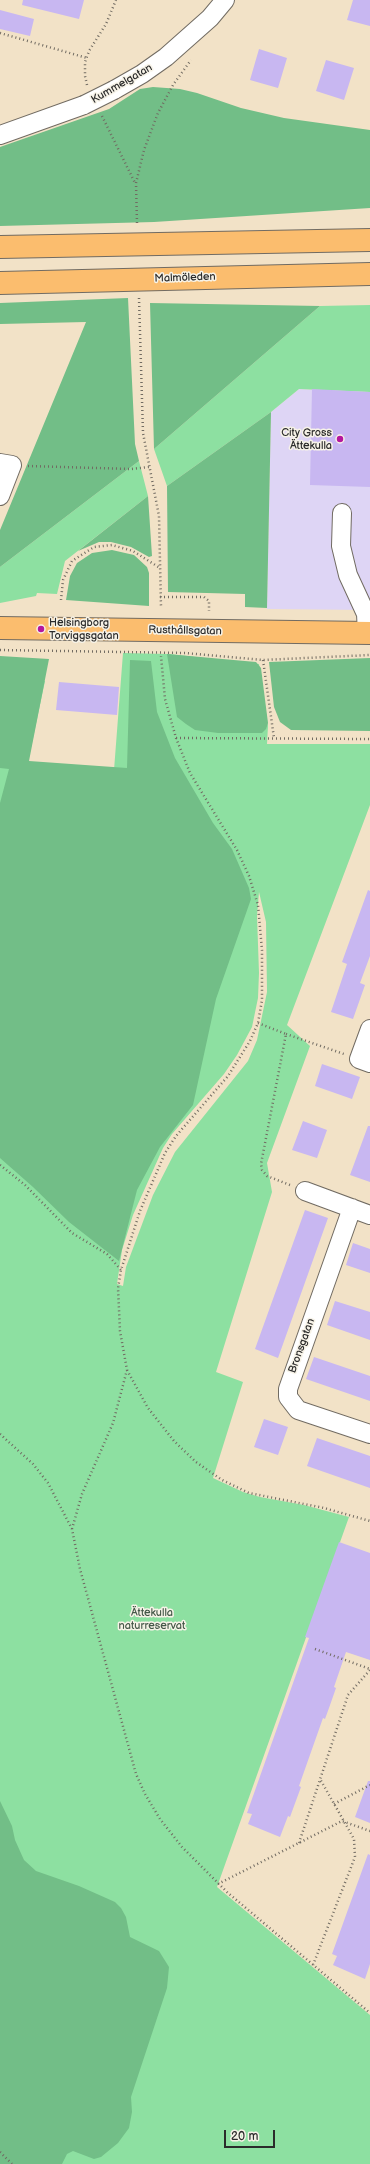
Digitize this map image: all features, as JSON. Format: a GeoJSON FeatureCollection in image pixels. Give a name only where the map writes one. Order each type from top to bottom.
{"type":"FeatureCollection","features":[{"type":"Feature","properties":{"kind":"main road"},"geometry":{"type":"LineString","coordinates":[[0,247],[370,240]]}},
{"type":"Feature","properties":{"kind":"main road","name":"Malmöleden"},"geometry":{"type":"LineString","coordinates":[[0,283],[370,274]]}},
{"type":"Feature","properties":{"kind":"main road","name":"Rusthållsgatan"},"geometry":{"type":"LineString","coordinates":[[0,628],[368,633]]}},
{"type":"Feature","properties":{"kind":"street","name":"Kummelgatan"},"geometry":{"type":"LineString","coordinates":[[0,135],[91,102],[142,74],[166,57],[210,18],[224,0]]}},
{"type":"Feature","properties":{"kind":"street"},"geometry":{"type":"LineString","coordinates":[[0,496],[6,464]]}},
{"type":"Feature","properties":{"kind":"street"},"geometry":{"type":"LineString","coordinates":[[342,512],[341,546],[348,575],[365,611],[368,633]]}},
{"type":"Feature","properties":{"kind":"street"},"geometry":{"type":"LineString","coordinates":[[365,1061],[370,1029]]}},
{"type":"Feature","properties":{"kind":"street"},"geometry":{"type":"LineString","coordinates":[[305,1191],[370,1215]]}},
{"type":"Feature","properties":{"kind":"street","name":"Bronsgatan"},"geometry":{"type":"LineString","coordinates":[[352,1208],[288,1389],[288,1397],[298,1410],[370,1434]]}},
{"type":"Feature","properties":{"kind":"path"},"geometry":{"type":"LineString","coordinates":[[116,0],[106,24],[89,51],[85,76],[91,102],[136,183]]}},
{"type":"Feature","properties":{"kind":"path"},"geometry":{"type":"LineString","coordinates":[[0,33],[87,58]]}},
{"type":"Feature","properties":{"kind":"path"},"geometry":{"type":"LineString","coordinates":[[137,223],[136,183],[144,150],[158,113],[173,85],[194,55]]}},
{"type":"Feature","properties":{"kind":"path"},"geometry":{"type":"LineString","coordinates":[[139,298],[143,433],[159,516],[161,608]]}},
{"type":"Feature","properties":{"kind":"path"},"geometry":{"type":"LineString","coordinates":[[6,464],[131,469],[149,467]]}},
{"type":"Feature","properties":{"kind":"path"},"geometry":{"type":"LineString","coordinates":[[61,600],[63,580],[72,561],[94,547],[112,545],[134,551],[160,568]]}},
{"type":"Feature","properties":{"kind":"path"},"geometry":{"type":"LineString","coordinates":[[160,597],[204,597],[209,602],[208,611]]}},
{"type":"Feature","properties":{"kind":"path"},"geometry":{"type":"LineString","coordinates":[[0,650],[185,653],[263,660],[370,655]]}},
{"type":"Feature","properties":{"kind":"path"},"geometry":{"type":"LineString","coordinates":[[161,656],[165,699],[176,738],[190,774],[237,850],[256,898],[261,927],[263,972],[262,1000],[258,1023],[250,1041],[228,1076],[186,1123],[165,1153],[146,1193],[121,1270],[119,1316],[122,1348],[127,1370],[148,1408],[174,1441],[196,1462],[222,1480],[249,1493],[318,1506],[370,1521]]}},
{"type":"Feature","properties":{"kind":"path"},"geometry":{"type":"LineString","coordinates":[[263,660],[274,738]]}},
{"type":"Feature","properties":{"kind":"path"},"geometry":{"type":"LineString","coordinates":[[176,738],[370,739]]}},
{"type":"Feature","properties":{"kind":"path"},"geometry":{"type":"LineString","coordinates":[[258,1023],[365,1061]]}},
{"type":"Feature","properties":{"kind":"path"},"geometry":{"type":"LineString","coordinates":[[286,1034],[262,1170],[272,1179],[305,1191]]}},
{"type":"Feature","properties":{"kind":"path"},"geometry":{"type":"LineString","coordinates":[[0,1165],[25,1185],[72,1232],[107,1254],[121,1270]]}},
{"type":"Feature","properties":{"kind":"path"},"geometry":{"type":"LineString","coordinates":[[72,1529],[82,1494],[113,1423],[127,1370]]}},
{"type":"Feature","properties":{"kind":"path"},"geometry":{"type":"LineString","coordinates":[[0,1434],[33,1464],[48,1483],[72,1529],[82,1577],[136,1774],[145,1794],[160,1820],[182,1847],[218,1884],[370,2013]]}},
{"type":"Feature","properties":{"kind":"path"},"geometry":{"type":"LineString","coordinates":[[299,1843],[348,1695],[370,1670],[315,1649]]}},
{"type":"Feature","properties":{"kind":"path"},"geometry":{"type":"LineString","coordinates":[[313,1965],[355,1857],[354,1839],[342,1821],[320,1779]]}},
{"type":"Feature","properties":{"kind":"path"},"geometry":{"type":"LineString","coordinates":[[334,1804],[370,1785]]}},
{"type":"Feature","properties":{"kind":"path"},"geometry":{"type":"LineString","coordinates":[[218,1884],[342,1821],[370,1831]]}},
{"type":"Feature","properties":{"kind":"path"},"geometry":{"type":"LineString","coordinates":[[0,2152],[12,2164]]}},
{"type":"Feature","properties":{"kind":"shaded area"},"geometry":{"type":"Polygon","coordinates":[[[299,389],[370,392],[370,610],[267,609],[271,412],[299,389]]]}},
{"type":"Feature","properties":{"kind":"green space"},"geometry":{"type":"Polygon","coordinates":[[[153,87],[180,89],[197,93],[241,108],[284,118],[370,130],[370,208],[154,222],[0,226],[0,147],[109,109],[140,89],[153,87]]]}},
{"type":"Feature","properties":{"kind":"green space"},"geometry":{"type":"Polygon","coordinates":[[[128,298],[135,444],[139,461],[0,567],[0,530],[86,322],[0,324],[0,303],[128,298]]]}},
{"type":"Feature","properties":{"kind":"green space"},"geometry":{"type":"Polygon","coordinates":[[[150,303],[320,306],[154,449],[150,303]]]}},
{"type":"Feature","properties":{"kind":"green space"},"geometry":{"type":"Polygon","coordinates":[[[370,305],[370,392],[299,389],[271,412],[167,486],[154,449],[320,306],[370,305]]]}},
{"type":"Feature","properties":{"kind":"green space"},"geometry":{"type":"Polygon","coordinates":[[[271,412],[267,608],[245,607],[245,594],[168,592],[167,486],[271,412]]]}},
{"type":"Feature","properties":{"kind":"green space"},"geometry":{"type":"Polygon","coordinates":[[[139,461],[148,496],[65,561],[57,594],[37,593],[36,596],[0,603],[0,567],[139,461]]]}},
{"type":"Feature","properties":{"kind":"green space"},"geometry":{"type":"Polygon","coordinates":[[[148,496],[152,556],[149,557],[131,547],[111,542],[99,542],[78,551],[148,496]]]}},
{"type":"Feature","properties":{"kind":"green space"},"geometry":{"type":"Polygon","coordinates":[[[112,550],[134,555],[147,567],[149,573],[149,606],[66,600],[70,576],[77,563],[92,553],[112,550]]]}},
{"type":"Feature","properties":{"kind":"green space","name":"Ättekulla naturreservat"},"geometry":{"type":"Polygon","coordinates":[[[123,653],[169,654],[259,664],[268,726],[267,744],[370,744],[370,805],[287,1025],[310,1046],[267,1163],[272,1192],[216,1372],[243,1382],[213,1478],[243,1492],[260,1497],[304,1505],[349,1517],[217,1887],[370,2015],[370,2164],[0,2164],[0,681],[45,681],[28,762],[114,770],[123,653]],[[259,892],[257,916],[259,973],[258,998],[252,1027],[237,1055],[224,1074],[172,1134],[163,1148],[133,1215],[122,1250],[117,1284],[123,1286],[126,1267],[153,1195],[175,1152],[248,1061],[257,1040],[267,992],[266,922],[259,892]]]}},
{"type":"Feature","properties":{"kind":"green space"},"geometry":{"type":"Polygon","coordinates":[[[167,654],[256,662],[261,668],[268,723],[266,729],[262,733],[218,733],[195,730],[186,724],[177,717],[167,654]]]}},
{"type":"Feature","properties":{"kind":"green space"},"geometry":{"type":"Polygon","coordinates":[[[0,656],[49,659],[29,761],[127,768],[130,660],[151,661],[157,712],[175,758],[213,823],[232,849],[249,888],[251,899],[216,999],[193,1105],[160,1147],[137,1190],[119,1261],[69,1222],[0,1158],[0,803],[9,769],[0,768],[0,656]]]}},
{"type":"Feature","properties":{"kind":"green space"},"geometry":{"type":"Polygon","coordinates":[[[370,658],[370,731],[291,730],[280,722],[274,707],[269,662],[370,658]]]}},
{"type":"Feature","properties":{"kind":"green space"},"geometry":{"type":"Polygon","coordinates":[[[0,1801],[12,1826],[15,1840],[24,1860],[36,1871],[79,1886],[115,1902],[121,1908],[126,1917],[130,1937],[159,1951],[169,1967],[167,1988],[131,2097],[132,2112],[129,2128],[118,2143],[101,2157],[94,2159],[73,2151],[67,2154],[62,2164],[0,2164],[0,1801]]]}},
{"type":"Feature","properties":{"kind":"building"},"geometry":{"type":"Polygon","coordinates":[[[23,0],[84,0],[79,19],[22,5],[23,0]]]}},
{"type":"Feature","properties":{"kind":"building"},"geometry":{"type":"Polygon","coordinates":[[[353,0],[370,0],[370,26],[347,20],[353,0]]]}},
{"type":"Feature","properties":{"kind":"building"},"geometry":{"type":"Polygon","coordinates":[[[0,10],[34,19],[30,36],[0,29],[0,10]]]}},
{"type":"Feature","properties":{"kind":"building"},"geometry":{"type":"Polygon","coordinates":[[[259,49],[287,58],[278,88],[250,80],[259,49]]]}},
{"type":"Feature","properties":{"kind":"building"},"geometry":{"type":"Polygon","coordinates":[[[326,60],[354,68],[344,100],[316,91],[326,60]]]}},
{"type":"Feature","properties":{"kind":"building","name":"City Gross Ättekulla"},"geometry":{"type":"Polygon","coordinates":[[[312,389],[370,392],[370,487],[310,485],[312,389]]]}},
{"type":"Feature","properties":{"kind":"building"},"geometry":{"type":"Polygon","coordinates":[[[59,682],[119,687],[117,715],[56,710],[59,682]]]}},
{"type":"Feature","properties":{"kind":"building"},"geometry":{"type":"Polygon","coordinates":[[[368,890],[370,891],[370,956],[360,983],[365,985],[353,1019],[331,1012],[347,964],[342,962],[368,890]]]}},
{"type":"Feature","properties":{"kind":"building"},"geometry":{"type":"Polygon","coordinates":[[[322,1064],[360,1077],[352,1099],[315,1086],[322,1064]]]}},
{"type":"Feature","properties":{"kind":"building"},"geometry":{"type":"Polygon","coordinates":[[[303,1121],[327,1130],[317,1158],[292,1150],[303,1121]]]}},
{"type":"Feature","properties":{"kind":"building"},"geometry":{"type":"Polygon","coordinates":[[[368,1126],[370,1126],[370,1182],[350,1175],[368,1126]]]}},
{"type":"Feature","properties":{"kind":"building"},"geometry":{"type":"Polygon","coordinates":[[[305,1210],[328,1218],[278,1358],[255,1349],[305,1210]]]}},
{"type":"Feature","properties":{"kind":"building"},"geometry":{"type":"Polygon","coordinates":[[[353,1243],[370,1249],[370,1273],[346,1265],[353,1243]]]}},
{"type":"Feature","properties":{"kind":"building"},"geometry":{"type":"Polygon","coordinates":[[[335,1301],[370,1312],[370,1340],[327,1325],[335,1301]]]}},
{"type":"Feature","properties":{"kind":"building"},"geometry":{"type":"Polygon","coordinates":[[[314,1357],[370,1376],[370,1401],[306,1379],[314,1357]]]}},
{"type":"Feature","properties":{"kind":"building"},"geometry":{"type":"Polygon","coordinates":[[[264,1419],[288,1427],[278,1455],[254,1447],[264,1419]]]}},
{"type":"Feature","properties":{"kind":"building"},"geometry":{"type":"Polygon","coordinates":[[[317,1438],[370,1456],[370,1488],[307,1466],[317,1438]]]}},
{"type":"Feature","properties":{"kind":"building"},"geometry":{"type":"Polygon","coordinates":[[[339,1542],[370,1553],[370,1660],[346,1652],[334,1687],[336,1688],[329,1708],[325,1719],[323,1718],[299,1786],[301,1787],[290,1817],[288,1816],[280,1837],[248,1824],[252,1814],[247,1813],[309,1638],[305,1637],[339,1542]]]}},
{"type":"Feature","properties":{"kind":"building"},"geometry":{"type":"Polygon","coordinates":[[[368,1781],[370,1781],[370,1823],[355,1817],[368,1781]]]}},
{"type":"Feature","properties":{"kind":"building"},"geometry":{"type":"Polygon","coordinates":[[[368,1854],[370,1855],[370,1964],[365,1979],[333,1965],[337,1956],[332,1954],[368,1854]]]}},
{"type":"Feature","properties":{"kind":"place","name":"City Gross Ättekulla"},"geometry":{"type":"Point","coordinates":[340,439]}},
{"type":"Feature","properties":{"kind":"place","name":"Helsingborg Torviggsgatan"},"geometry":{"type":"Point","coordinates":[41,629]}}]}
